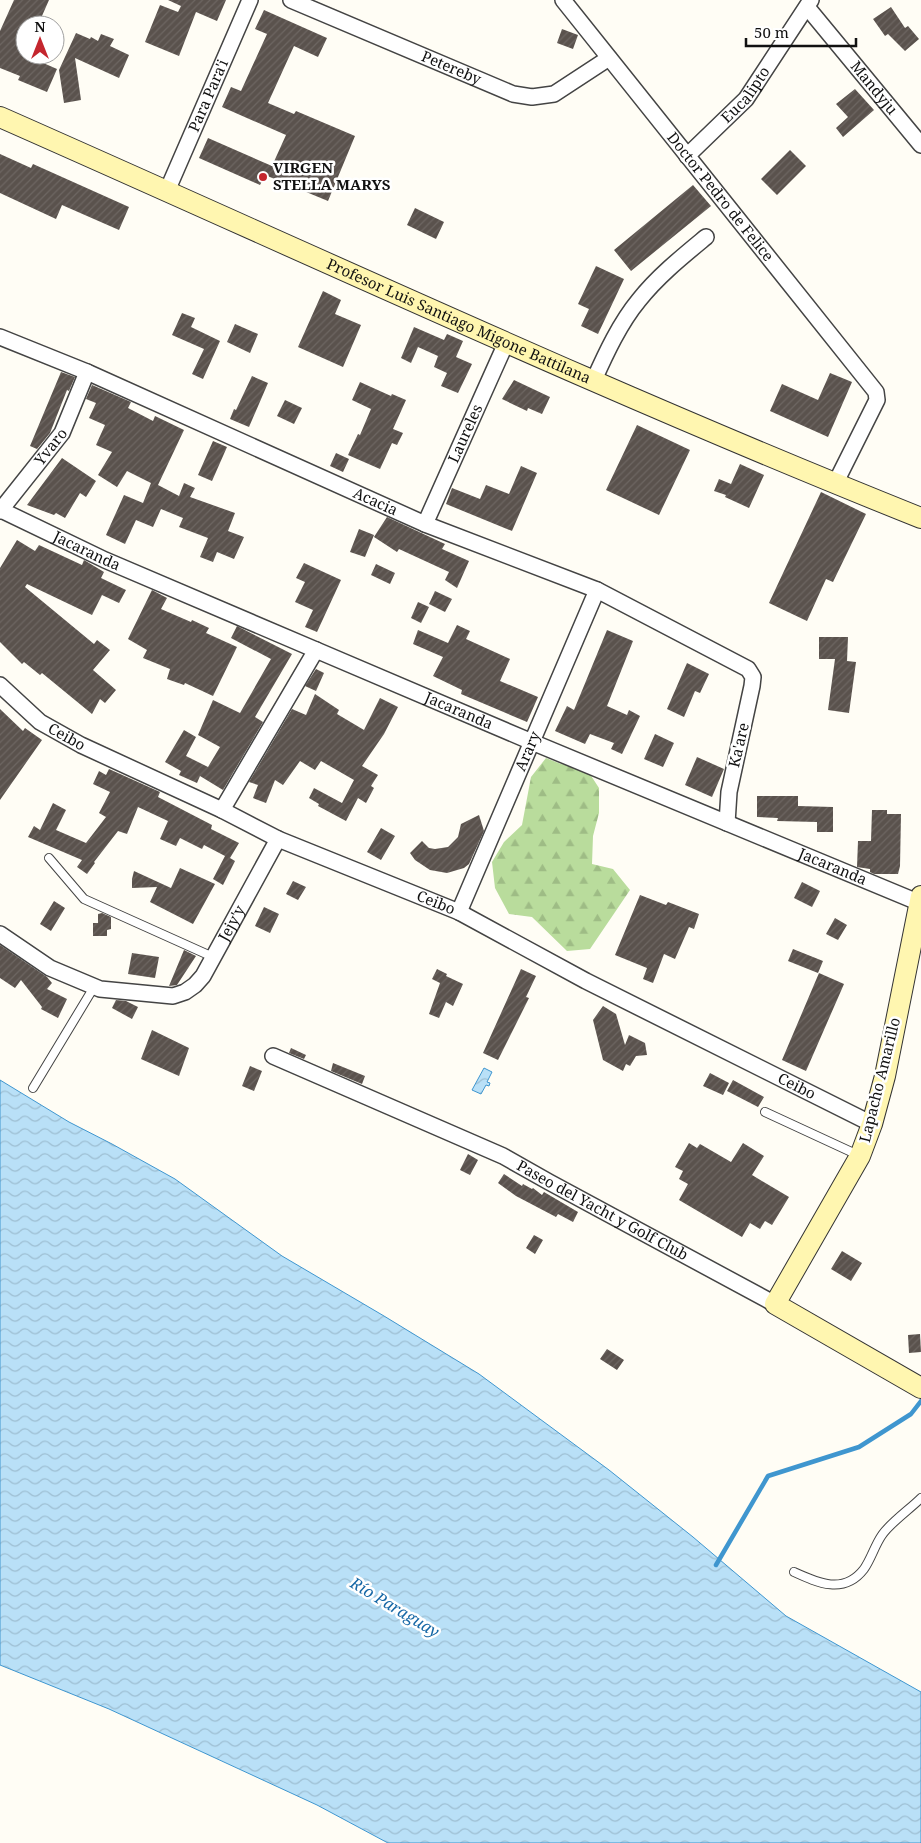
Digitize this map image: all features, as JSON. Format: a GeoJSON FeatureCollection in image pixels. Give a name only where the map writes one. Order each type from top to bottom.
{"type":"FeatureCollection","features":[{"type":"Feature","properties":{"kind":"main road","name":"Profesor Luis Santiago Migone Battilana"},"geometry":{"type":"LineString","coordinates":[[0,116],[506,343],[835,484],[921,518]]}},
{"type":"Feature","properties":{"kind":"main road","name":"Lapacho Amarillo"},"geometry":{"type":"LineString","coordinates":[[775,1304],[860,1156],[872,1124],[885,1076],[920,899]]}},
{"type":"Feature","properties":{"kind":"main road","name":"Paseo del Yacht y Golf Club"},"geometry":{"type":"LineString","coordinates":[[775,1304],[918,1386]]}},
{"type":"Feature","properties":{"kind":"street","name":"Para Para'i"},"geometry":{"type":"LineString","coordinates":[[167,190],[250,0]]}},
{"type":"Feature","properties":{"kind":"street","name":"Petereby"},"geometry":{"type":"LineString","coordinates":[[291,0],[513,94],[532,97],[554,94],[609,58]]}},
{"type":"Feature","properties":{"kind":"street","name":"Doctor Pedro de Felice"},"geometry":{"type":"LineString","coordinates":[[563,0],[877,395],[877,400],[835,484]]}},
{"type":"Feature","properties":{"kind":"street","name":"Mandyju"},"geometry":{"type":"LineString","coordinates":[[809,4],[921,145]]}},
{"type":"Feature","properties":{"kind":"street","name":"Eucalipto"},"geometry":{"type":"LineString","coordinates":[[687,156],[746,99],[809,4]]}},
{"type":"Feature","properties":{"kind":"street"},"geometry":{"type":"LineString","coordinates":[[594,380],[605,355],[638,300],[674,264],[706,237]]}},
{"type":"Feature","properties":{"kind":"street","name":"Acacia"},"geometry":{"type":"LineString","coordinates":[[0,337],[87,372],[425,524],[597,590],[748,669]]}},
{"type":"Feature","properties":{"kind":"street","name":"Laureles"},"geometry":{"type":"LineString","coordinates":[[425,524],[506,343]]}},
{"type":"Feature","properties":{"kind":"street","name":"Yvaro"},"geometry":{"type":"LineString","coordinates":[[0,511],[62,433],[87,372]]}},
{"type":"Feature","properties":{"kind":"street","name":"Jacaranda"},"geometry":{"type":"LineString","coordinates":[[0,511],[105,560],[532,742],[727,823],[920,899]]}},
{"type":"Feature","properties":{"kind":"street","name":"Arary"},"geometry":{"type":"LineString","coordinates":[[459,912],[597,590]]}},
{"type":"Feature","properties":{"kind":"street"},"geometry":{"type":"LineString","coordinates":[[222,810],[316,650]]}},
{"type":"Feature","properties":{"kind":"street","name":"Ka'are"},"geometry":{"type":"LineString","coordinates":[[727,823],[729,792],[752,686],[753,677],[748,669]]}},
{"type":"Feature","properties":{"kind":"street","name":"Ceibo"},"geometry":{"type":"LineString","coordinates":[[0,686],[40,722],[81,745],[222,810],[278,839],[459,912],[586,981],[872,1124]]}},
{"type":"Feature","properties":{"kind":"street","name":"Jejy'y"},"geometry":{"type":"LineString","coordinates":[[94,986],[100,989],[173,996],[185,992],[202,976],[278,839]]}},
{"type":"Feature","properties":{"kind":"street"},"geometry":{"type":"LineString","coordinates":[[0,934],[50,968],[94,986]]}},
{"type":"Feature","properties":{"kind":"street","name":"Paseo del Yacht y Golf Club"},"geometry":{"type":"LineString","coordinates":[[273,1056],[503,1156],[775,1304]]}},
{"type":"Feature","properties":{"kind":"lane"},"geometry":{"type":"LineString","coordinates":[[49,858],[84,899],[213,957]]}},
{"type":"Feature","properties":{"kind":"lane"},"geometry":{"type":"LineString","coordinates":[[34,1088],[94,986]]}},
{"type":"Feature","properties":{"kind":"lane"},"geometry":{"type":"LineString","coordinates":[[765,1112],[860,1156]]}},
{"type":"Feature","properties":{"kind":"lane"},"geometry":{"type":"LineString","coordinates":[[794,1572],[819,1583],[837,1585],[852,1579],[863,1569],[882,1534],[921,1498]]}},
{"type":"Feature","properties":{"kind":"green space"},"geometry":{"type":"Polygon","coordinates":[[[546,758],[561,764],[586,768],[599,788],[599,813],[593,836],[592,864],[613,869],[630,890],[590,949],[567,951],[532,917],[509,914],[495,888],[492,862],[504,842],[522,825],[531,777],[546,758]]]}},
{"type":"Feature","properties":{"kind":"water"},"geometry":{"type":"Polygon","coordinates":[[[484,1068],[492,1072],[487,1082],[490,1083],[489,1086],[486,1085],[481,1094],[472,1090],[484,1068]]]}},
{"type":"Feature","properties":{"kind":"water","name":"Río Paraguay"},"geometry":{"type":"Polygon","coordinates":[[[0,1080],[69,1122],[175,1179],[282,1256],[479,1374],[609,1470],[693,1537],[786,1616],[921,1692],[921,1843],[388,1843],[317,1805],[109,1709],[0,1665],[0,1080]]]}},
{"type":"Feature","properties":{"kind":"building"},"geometry":{"type":"Polygon","coordinates":[[[14,0],[49,0],[42,15],[15,15],[15,65],[48,65],[57,69],[47,92],[18,80],[20,76],[0,68],[0,31],[14,0]]]}},
{"type":"Feature","properties":{"kind":"building"},"geometry":{"type":"Polygon","coordinates":[[[168,0],[226,0],[217,21],[196,12],[179,56],[145,42],[160,5],[178,12],[181,6],[168,0]]]}},
{"type":"Feature","properties":{"kind":"building"},"geometry":{"type":"Polygon","coordinates":[[[891,7],[905,28],[908,26],[919,39],[905,51],[888,34],[885,36],[873,19],[891,7]]]}},
{"type":"Feature","properties":{"kind":"building"},"geometry":{"type":"Polygon","coordinates":[[[264,10],[327,38],[318,57],[294,46],[268,103],[294,114],[296,111],[355,136],[328,201],[265,175],[260,185],[199,158],[208,138],[272,166],[286,135],[222,107],[231,87],[241,91],[267,34],[255,29],[264,10]]]}},
{"type":"Feature","properties":{"kind":"building"},"geometry":{"type":"Polygon","coordinates":[[[562,29],[578,35],[573,49],[557,43],[562,29]]]}},
{"type":"Feature","properties":{"kind":"building"},"geometry":{"type":"Polygon","coordinates":[[[76,33],[98,41],[101,34],[114,39],[110,46],[129,55],[119,78],[75,58],[81,100],[64,103],[59,70],[61,65],[65,65],[65,57],[76,33]]]}},
{"type":"Feature","properties":{"kind":"building"},"geometry":{"type":"Polygon","coordinates":[[[855,89],[874,110],[843,137],[836,128],[848,117],[836,104],[855,89]]]}},
{"type":"Feature","properties":{"kind":"building"},"geometry":{"type":"Polygon","coordinates":[[[790,150],[806,166],[777,195],[761,179],[790,150]]]}},
{"type":"Feature","properties":{"kind":"building"},"geometry":{"type":"Polygon","coordinates":[[[0,154],[31,168],[33,164],[129,207],[119,230],[62,205],[56,219],[0,193],[0,154]]]}},
{"type":"Feature","properties":{"kind":"building"},"geometry":{"type":"Polygon","coordinates":[[[693,185],[711,206],[631,271],[614,250],[693,185]]]}},
{"type":"Feature","properties":{"kind":"building"},"geometry":{"type":"Polygon","coordinates":[[[415,208],[444,222],[436,239],[407,225],[415,208]]]}},
{"type":"Feature","properties":{"kind":"building"},"geometry":{"type":"Polygon","coordinates":[[[596,266],[624,279],[598,334],[581,326],[589,309],[578,304],[596,266]]]}},
{"type":"Feature","properties":{"kind":"building"},"geometry":{"type":"Polygon","coordinates":[[[323,291],[341,300],[335,314],[361,325],[343,367],[298,347],[323,291]]]}},
{"type":"Feature","properties":{"kind":"building"},"geometry":{"type":"Polygon","coordinates":[[[182,313],[195,318],[191,327],[220,341],[203,379],[192,374],[204,349],[172,335],[182,313]]]}},
{"type":"Feature","properties":{"kind":"building"},"geometry":{"type":"Polygon","coordinates":[[[235,324],[258,334],[250,353],[227,342],[235,324]]]}},
{"type":"Feature","properties":{"kind":"building"},"geometry":{"type":"Polygon","coordinates":[[[414,327],[444,340],[447,334],[463,341],[456,357],[472,364],[458,393],[441,386],[447,373],[434,367],[438,356],[418,347],[411,363],[401,358],[414,327]]]}},
{"type":"Feature","properties":{"kind":"building"},"geometry":{"type":"Polygon","coordinates":[[[61,372],[75,377],[69,391],[67,390],[50,433],[37,449],[30,446],[61,372]]]}},
{"type":"Feature","properties":{"kind":"building"},"geometry":{"type":"Polygon","coordinates":[[[830,373],[852,382],[828,437],[770,411],[782,384],[818,400],[830,373]]]}},
{"type":"Feature","properties":{"kind":"building"},"geometry":{"type":"Polygon","coordinates":[[[252,376],[268,383],[249,427],[230,419],[252,376]]]}},
{"type":"Feature","properties":{"kind":"building"},"geometry":{"type":"Polygon","coordinates":[[[514,380],[550,397],[542,414],[528,408],[527,411],[502,399],[514,380]]]}},
{"type":"Feature","properties":{"kind":"building"},"geometry":{"type":"Polygon","coordinates":[[[360,382],[391,396],[392,394],[406,400],[393,429],[403,433],[397,445],[392,443],[380,469],[348,455],[358,434],[360,435],[371,409],[352,400],[360,382]]]}},
{"type":"Feature","properties":{"kind":"building"},"geometry":{"type":"Polygon","coordinates":[[[92,385],[131,402],[128,408],[153,421],[155,416],[184,430],[158,485],[179,496],[184,483],[195,488],[190,497],[235,513],[228,531],[244,537],[234,559],[217,552],[213,562],[200,557],[208,538],[179,527],[183,518],[161,509],[153,527],[136,520],[125,544],[106,535],[124,495],[143,503],[151,483],[127,471],[117,487],[98,475],[112,452],[96,445],[105,425],[89,418],[96,403],[86,399],[92,385]]]}},
{"type":"Feature","properties":{"kind":"building"},"geometry":{"type":"Polygon","coordinates":[[[285,400],[302,408],[294,424],[277,416],[285,400]]]}},
{"type":"Feature","properties":{"kind":"building"},"geometry":{"type":"Polygon","coordinates":[[[637,425],[690,450],[659,515],[606,490],[637,425]]]}},
{"type":"Feature","properties":{"kind":"building"},"geometry":{"type":"Polygon","coordinates":[[[213,441],[227,447],[212,481],[198,475],[213,441]]]}},
{"type":"Feature","properties":{"kind":"building"},"geometry":{"type":"Polygon","coordinates":[[[336,453],[349,459],[343,472],[330,466],[336,453]]]}},
{"type":"Feature","properties":{"kind":"building"},"geometry":{"type":"Polygon","coordinates":[[[62,458],[96,481],[86,497],[80,493],[65,518],[56,513],[54,515],[27,505],[62,458]]]}},
{"type":"Feature","properties":{"kind":"building"},"geometry":{"type":"Polygon","coordinates":[[[740,464],[764,475],[749,508],[725,497],[726,495],[714,491],[719,479],[731,484],[740,464]]]}},
{"type":"Feature","properties":{"kind":"building"},"geometry":{"type":"Polygon","coordinates":[[[521,466],[537,473],[512,531],[446,504],[452,488],[480,499],[486,485],[509,494],[521,466]]]}},
{"type":"Feature","properties":{"kind":"building"},"geometry":{"type":"Polygon","coordinates":[[[821,492],[866,514],[833,582],[826,579],[807,621],[769,603],[821,492]]]}},
{"type":"Feature","properties":{"kind":"building"},"geometry":{"type":"Polygon","coordinates":[[[387,517],[445,544],[442,549],[469,561],[457,588],[445,580],[449,572],[399,549],[397,552],[374,537],[387,517]]]}},
{"type":"Feature","properties":{"kind":"building"},"geometry":{"type":"Polygon","coordinates":[[[359,529],[374,535],[365,557],[350,552],[359,529]]]}},
{"type":"Feature","properties":{"kind":"building"},"geometry":{"type":"Polygon","coordinates":[[[17,540],[35,551],[39,545],[82,565],[84,560],[104,572],[101,578],[126,590],[119,603],[102,595],[92,615],[27,584],[25,587],[94,644],[97,640],[110,650],[93,670],[116,690],[105,703],[100,699],[92,714],[42,673],[40,675],[24,662],[22,664],[0,642],[0,568],[17,540]]]}},
{"type":"Feature","properties":{"kind":"building"},"geometry":{"type":"Polygon","coordinates":[[[304,563],[341,580],[317,632],[305,627],[313,610],[295,602],[305,582],[296,578],[304,563]]]}},
{"type":"Feature","properties":{"kind":"building"},"geometry":{"type":"Polygon","coordinates":[[[376,564],[395,573],[390,584],[371,575],[376,564]]]}},
{"type":"Feature","properties":{"kind":"building"},"geometry":{"type":"Polygon","coordinates":[[[152,590],[167,598],[161,609],[209,628],[206,633],[237,647],[213,696],[185,683],[184,685],[167,679],[170,669],[143,658],[147,650],[128,639],[152,590]]]}},
{"type":"Feature","properties":{"kind":"building"},"geometry":{"type":"Polygon","coordinates":[[[435,591],[452,599],[445,612],[429,604],[435,591]]]}},
{"type":"Feature","properties":{"kind":"building"},"geometry":{"type":"Polygon","coordinates":[[[418,602],[429,607],[421,623],[411,618],[418,602]]]}},
{"type":"Feature","properties":{"kind":"building"},"geometry":{"type":"Polygon","coordinates":[[[457,625],[470,631],[466,639],[510,659],[500,681],[538,697],[527,722],[461,694],[462,690],[433,676],[443,657],[413,644],[418,630],[448,643],[457,625]]]}},
{"type":"Feature","properties":{"kind":"building"},"geometry":{"type":"Polygon","coordinates":[[[237,626],[292,654],[255,717],[263,722],[223,790],[200,776],[197,783],[179,775],[181,771],[165,762],[184,730],[196,737],[186,756],[208,767],[220,747],[198,735],[213,700],[240,713],[271,659],[231,638],[237,626]]]}},
{"type":"Feature","properties":{"kind":"building"},"geometry":{"type":"Polygon","coordinates":[[[607,630],[633,641],[607,706],[627,715],[629,710],[640,716],[622,754],[611,749],[614,743],[590,734],[585,744],[555,731],[567,706],[574,710],[607,630]]]}},
{"type":"Feature","properties":{"kind":"building"},"geometry":{"type":"Polygon","coordinates":[[[819,637],[848,637],[847,661],[856,662],[849,713],[828,710],[835,659],[819,659],[819,637]]]}},
{"type":"Feature","properties":{"kind":"building"},"geometry":{"type":"Polygon","coordinates":[[[687,663],[709,674],[700,693],[695,691],[684,717],[667,709],[687,663]]]}},
{"type":"Feature","properties":{"kind":"building"},"geometry":{"type":"Polygon","coordinates":[[[316,669],[324,673],[316,691],[305,686],[316,669]]]}},
{"type":"Feature","properties":{"kind":"building"},"geometry":{"type":"Polygon","coordinates":[[[315,694],[339,710],[337,714],[364,730],[380,698],[398,707],[384,734],[362,766],[378,775],[371,786],[374,788],[366,803],[358,798],[346,821],[318,806],[319,804],[309,798],[314,788],[342,803],[354,780],[321,761],[315,770],[300,761],[283,785],[275,780],[266,803],[253,798],[258,785],[249,782],[292,709],[306,715],[315,694]]]}},
{"type":"Feature","properties":{"kind":"building"},"geometry":{"type":"Polygon","coordinates":[[[0,709],[23,731],[25,728],[42,740],[0,800],[0,709]]]}},
{"type":"Feature","properties":{"kind":"building"},"geometry":{"type":"Polygon","coordinates":[[[655,734],[674,743],[663,767],[644,759],[655,734]]]}},
{"type":"Feature","properties":{"kind":"building"},"geometry":{"type":"Polygon","coordinates":[[[697,757],[724,769],[712,797],[685,785],[697,757]]]}},
{"type":"Feature","properties":{"kind":"building"},"geometry":{"type":"Polygon","coordinates":[[[109,769],[160,792],[158,797],[212,825],[211,829],[239,843],[230,858],[235,861],[223,885],[213,879],[225,856],[204,845],[202,849],[180,838],[176,846],[160,839],[168,821],[138,807],[127,834],[118,831],[87,874],[77,867],[82,860],[28,837],[34,826],[40,830],[53,803],[66,810],[56,830],[86,843],[106,817],[99,813],[110,792],[93,784],[99,771],[106,775],[109,769]]]}},
{"type":"Feature","properties":{"kind":"building"},"geometry":{"type":"Polygon","coordinates":[[[757,796],[798,796],[798,806],[833,807],[833,832],[817,832],[817,822],[777,821],[778,818],[757,817],[757,796]]]}},
{"type":"Feature","properties":{"kind":"building"},"geometry":{"type":"Polygon","coordinates":[[[872,810],[887,810],[887,814],[901,814],[900,866],[898,874],[874,874],[870,872],[870,869],[857,867],[858,841],[871,841],[872,810]]]}},
{"type":"Feature","properties":{"kind":"building"},"geometry":{"type":"Polygon","coordinates":[[[479,815],[484,831],[469,864],[464,868],[447,873],[430,870],[415,860],[410,853],[422,841],[429,848],[448,847],[458,837],[461,824],[479,815]]]}},
{"type":"Feature","properties":{"kind":"building"},"geometry":{"type":"Polygon","coordinates":[[[381,828],[395,836],[381,860],[367,852],[381,828]]]}},
{"type":"Feature","properties":{"kind":"building"},"geometry":{"type":"Polygon","coordinates":[[[180,868],[215,884],[193,924],[150,902],[157,887],[132,888],[134,871],[171,888],[180,868]]]}},
{"type":"Feature","properties":{"kind":"building"},"geometry":{"type":"Polygon","coordinates":[[[293,881],[306,887],[298,900],[286,894],[293,881]]]}},
{"type":"Feature","properties":{"kind":"building"},"geometry":{"type":"Polygon","coordinates":[[[802,882],[820,891],[812,907],[794,898],[802,882]]]}},
{"type":"Feature","properties":{"kind":"building"},"geometry":{"type":"Polygon","coordinates":[[[640,895],[666,905],[668,902],[699,914],[694,929],[689,927],[675,959],[664,954],[653,983],[643,979],[647,968],[615,955],[640,895]]]}},
{"type":"Feature","properties":{"kind":"building"},"geometry":{"type":"Polygon","coordinates":[[[54,901],[65,908],[51,931],[40,924],[54,901]]]}},
{"type":"Feature","properties":{"kind":"building"},"geometry":{"type":"Polygon","coordinates":[[[264,907],[279,914],[270,933],[255,926],[264,907]]]}},
{"type":"Feature","properties":{"kind":"building"},"geometry":{"type":"Polygon","coordinates":[[[102,913],[111,917],[111,929],[107,930],[107,936],[93,936],[93,923],[98,923],[98,914],[102,913]]]}},
{"type":"Feature","properties":{"kind":"building"},"geometry":{"type":"Polygon","coordinates":[[[835,918],[847,925],[838,940],[826,934],[835,918]]]}},
{"type":"Feature","properties":{"kind":"building"},"geometry":{"type":"Polygon","coordinates":[[[0,945],[47,977],[52,983],[47,989],[67,999],[58,1018],[41,1009],[42,1007],[21,980],[15,988],[0,978],[0,945]]]}},
{"type":"Feature","properties":{"kind":"building"},"geometry":{"type":"Polygon","coordinates":[[[793,949],[823,961],[818,973],[788,961],[793,949]]]}},
{"type":"Feature","properties":{"kind":"building"},"geometry":{"type":"Polygon","coordinates":[[[184,950],[196,956],[177,985],[169,986],[184,950]]]}},
{"type":"Feature","properties":{"kind":"building"},"geometry":{"type":"Polygon","coordinates":[[[132,953],[159,957],[155,978],[128,974],[132,953]]]}},
{"type":"Feature","properties":{"kind":"building"},"geometry":{"type":"Polygon","coordinates":[[[437,969],[447,974],[446,976],[463,984],[453,1006],[446,1002],[439,1018],[429,1014],[440,983],[432,979],[437,969]]]}},
{"type":"Feature","properties":{"kind":"building"},"geometry":{"type":"Polygon","coordinates":[[[521,969],[536,976],[526,997],[529,998],[498,1060],[483,1053],[521,969]]]}},
{"type":"Feature","properties":{"kind":"building"},"geometry":{"type":"Polygon","coordinates":[[[819,973],[844,984],[806,1071],[782,1060],[819,973]]]}},
{"type":"Feature","properties":{"kind":"building"},"geometry":{"type":"Polygon","coordinates":[[[116,1000],[126,1001],[138,1007],[132,1019],[112,1008],[116,1000]]]}},
{"type":"Feature","properties":{"kind":"building"},"geometry":{"type":"Polygon","coordinates":[[[603,1006],[616,1014],[625,1045],[629,1035],[645,1043],[647,1055],[636,1056],[630,1066],[626,1064],[623,1071],[603,1060],[593,1020],[603,1006]]]}},
{"type":"Feature","properties":{"kind":"building"},"geometry":{"type":"Polygon","coordinates":[[[152,1030],[189,1048],[179,1076],[141,1059],[152,1030]]]}},
{"type":"Feature","properties":{"kind":"building"},"geometry":{"type":"Polygon","coordinates":[[[291,1048],[306,1055],[304,1059],[289,1053],[291,1048]]]}},
{"type":"Feature","properties":{"kind":"building"},"geometry":{"type":"Polygon","coordinates":[[[333,1063],[365,1076],[362,1084],[331,1071],[333,1063]]]}},
{"type":"Feature","properties":{"kind":"building"},"geometry":{"type":"Polygon","coordinates":[[[250,1066],[262,1071],[254,1091],[242,1086],[250,1066]]]}},
{"type":"Feature","properties":{"kind":"building"},"geometry":{"type":"Polygon","coordinates":[[[710,1073],[729,1083],[723,1095],[703,1086],[710,1073]]]}},
{"type":"Feature","properties":{"kind":"building"},"geometry":{"type":"Polygon","coordinates":[[[733,1080],[764,1097],[758,1107],[727,1091],[733,1080]]]}},
{"type":"Feature","properties":{"kind":"building"},"geometry":{"type":"Polygon","coordinates":[[[689,1143],[697,1148],[700,1144],[731,1162],[743,1143],[764,1156],[752,1175],[789,1197],[772,1225],[765,1221],[760,1229],[750,1223],[742,1237],[679,1200],[688,1184],[679,1179],[683,1171],[675,1167],[689,1143]]]}},
{"type":"Feature","properties":{"kind":"building"},"geometry":{"type":"Polygon","coordinates":[[[468,1154],[478,1160],[470,1175],[460,1170],[468,1154]]]}},
{"type":"Feature","properties":{"kind":"building"},"geometry":{"type":"Polygon","coordinates":[[[504,1174],[522,1186],[523,1184],[533,1188],[542,1195],[544,1192],[578,1212],[573,1222],[558,1214],[556,1217],[516,1196],[498,1183],[504,1174]]]}},
{"type":"Feature","properties":{"kind":"building"},"geometry":{"type":"Polygon","coordinates":[[[534,1235],[543,1240],[535,1254],[526,1248],[534,1235]]]}},
{"type":"Feature","properties":{"kind":"building"},"geometry":{"type":"Polygon","coordinates":[[[842,1251],[862,1263],[851,1281],[831,1269],[842,1251]]]}},
{"type":"Feature","properties":{"kind":"building"},"geometry":{"type":"Polygon","coordinates":[[[920,1334],[921,1352],[909,1353],[908,1335],[920,1334]]]}},
{"type":"Feature","properties":{"kind":"building"},"geometry":{"type":"Polygon","coordinates":[[[607,1349],[624,1360],[617,1370],[600,1359],[607,1349]]]}},
{"type":"Feature","properties":{"kind":"waterway"},"geometry":{"type":"LineString","coordinates":[[716,1565],[768,1476],[859,1447],[911,1414],[921,1401]]}},
{"type":"Feature","properties":{"kind":"place","name":"VIRGEN STELLA MARYS"},"geometry":{"type":"Point","coordinates":[263,177]}}]}
